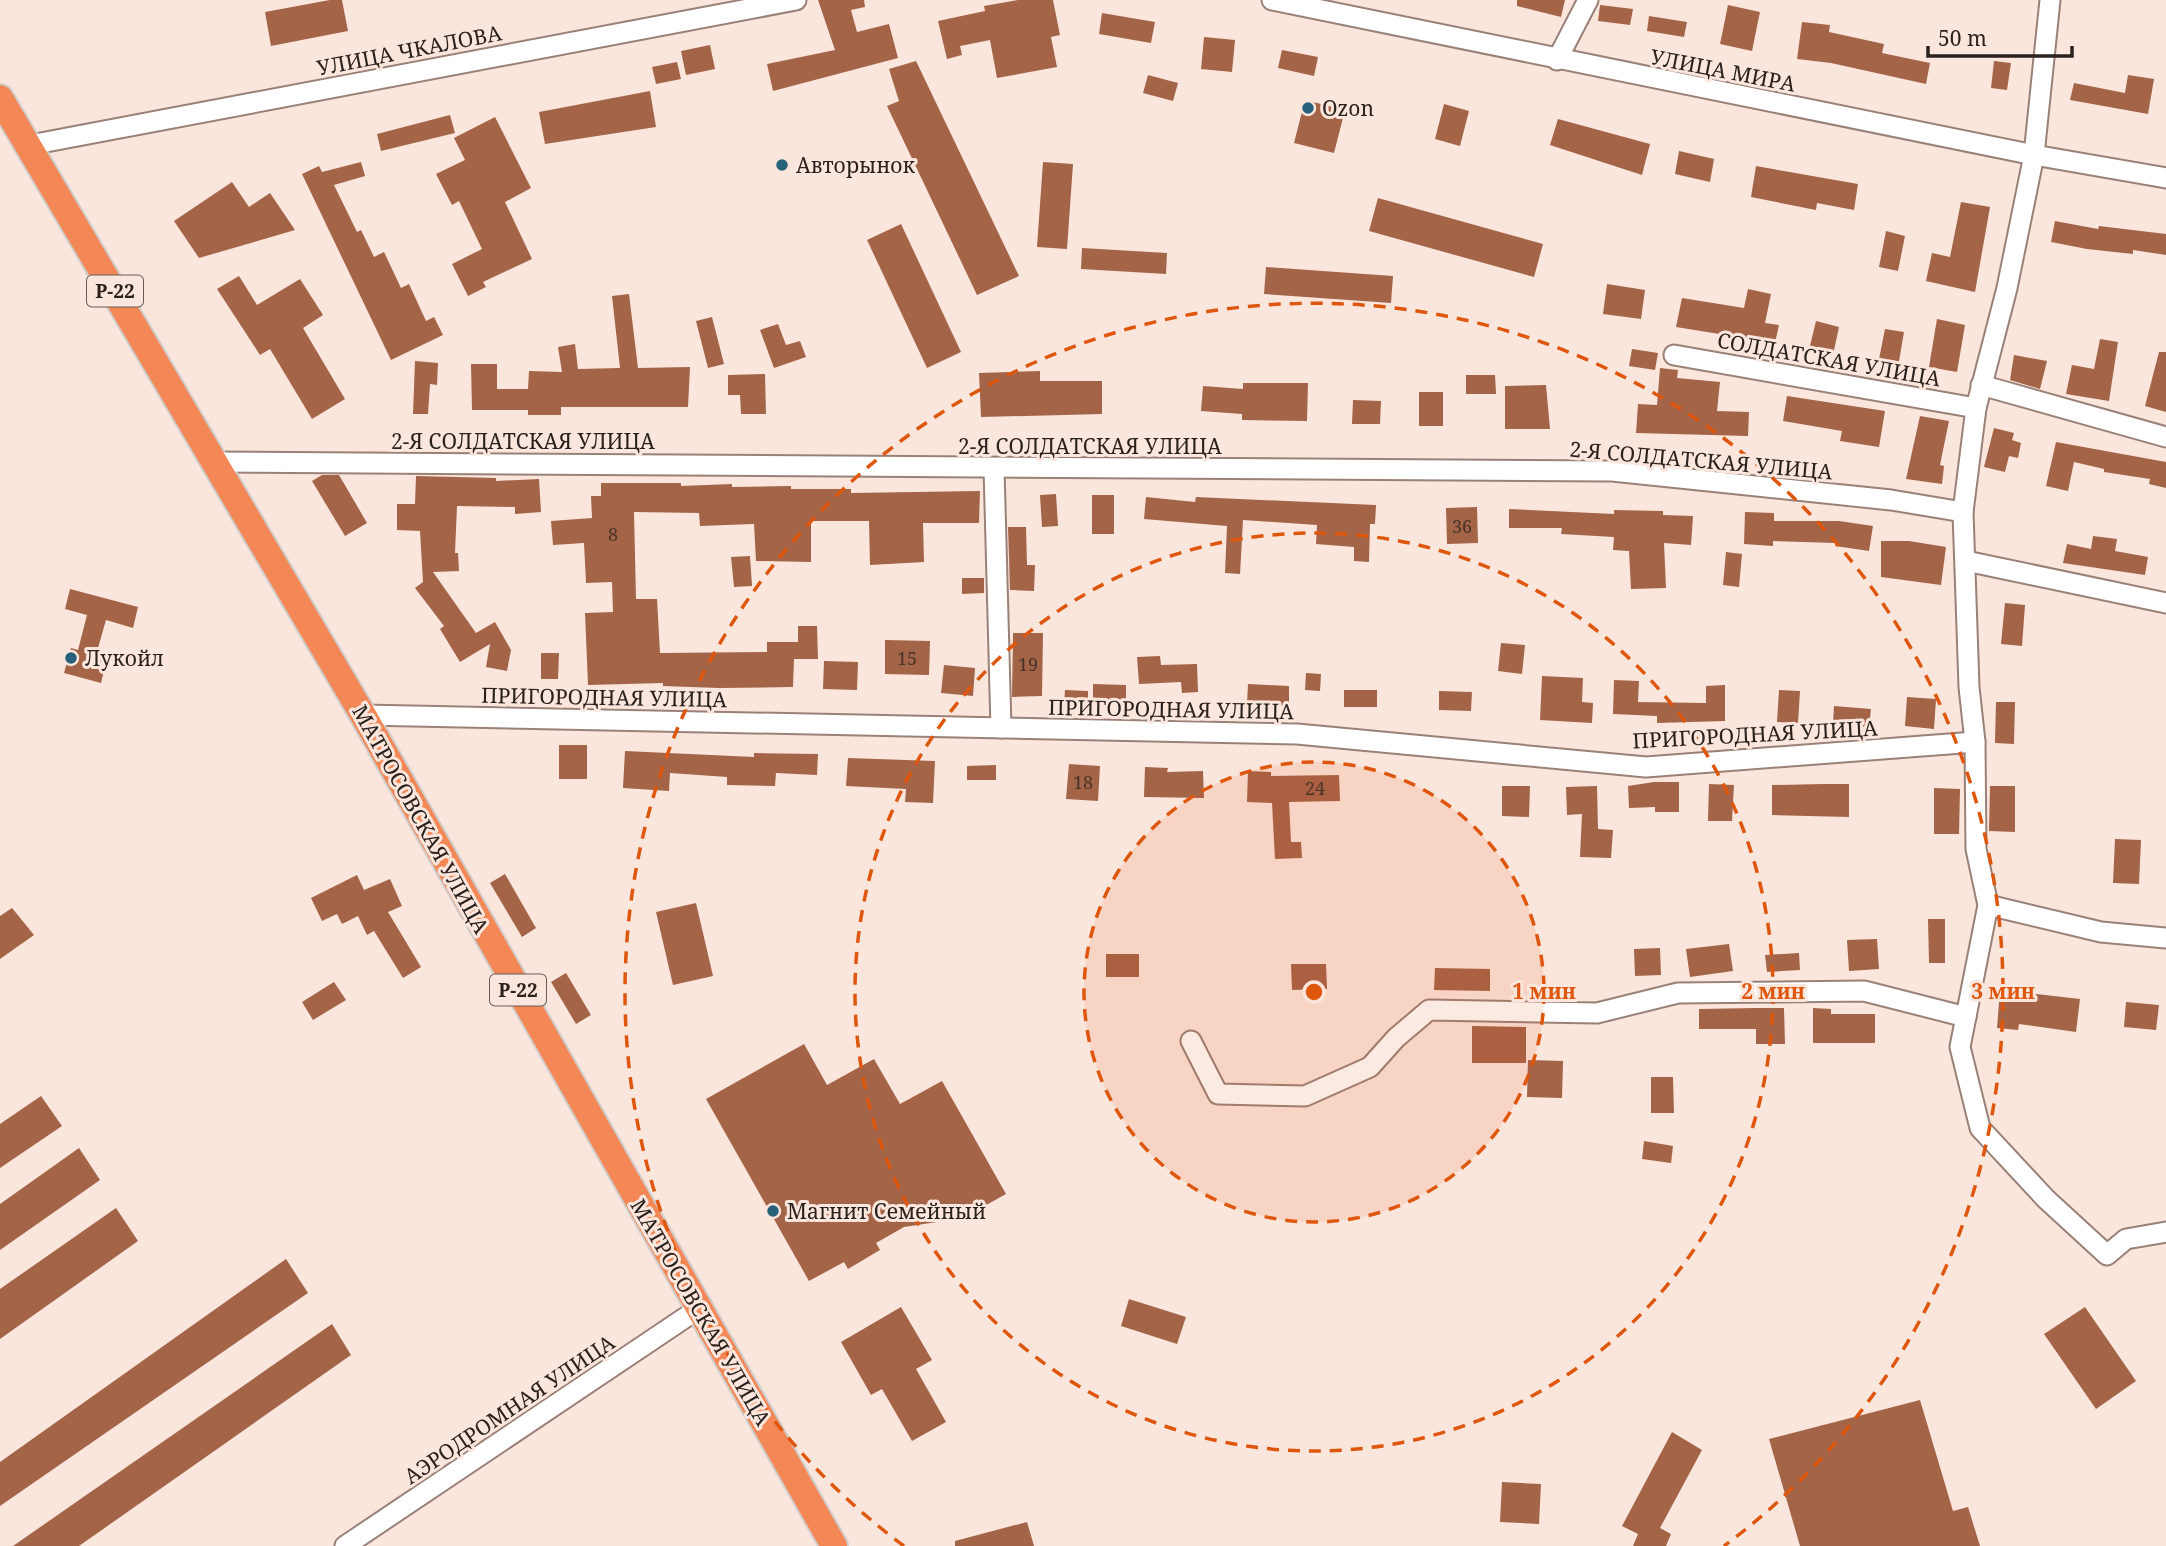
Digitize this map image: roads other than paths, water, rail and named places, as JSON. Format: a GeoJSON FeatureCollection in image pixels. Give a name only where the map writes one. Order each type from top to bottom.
{"type":"FeatureCollection","features":[{"type":"Feature","properties":{"kind":"highway","name":"МАТРОСОВСКАЯ УЛИЦА"},"geometry":{"type":"LineString","coordinates":[[0,97],[363,715],[834,1546]]}},
{"type":"Feature","properties":{"kind":"street","name":"УЛИЦА ЧКАЛОВА"},"geometry":{"type":"LineString","coordinates":[[30,145],[796,0]]}},
{"type":"Feature","properties":{"kind":"street","name":"УЛИЦА МИРА"},"geometry":{"type":"LineString","coordinates":[[1272,0],[2034,155],[2166,178]]}},
{"type":"Feature","properties":{"kind":"street"},"geometry":{"type":"LineString","coordinates":[[1557,60],[1588,0]]}},
{"type":"Feature","properties":{"kind":"street"},"geometry":{"type":"LineString","coordinates":[[2050,0],[2034,155],[2007,288],[1976,408],[1963,512],[1969,687],[1975,742],[1976,849],[1988,905],[1960,1047],[1980,1128],[2046,1199],[2107,1255],[2126,1239],[2166,1232]]}},
{"type":"Feature","properties":{"kind":"street","name":"СОЛДАТСКАЯ УЛИЦА"},"geometry":{"type":"LineString","coordinates":[[1674,355],[1976,408]]}},
{"type":"Feature","properties":{"kind":"street"},"geometry":{"type":"LineString","coordinates":[[1981,385],[2166,437]]}},
{"type":"Feature","properties":{"kind":"street","name":"2-Я СОЛДАТСКАЯ УЛИЦА"},"geometry":{"type":"LineString","coordinates":[[215,462],[1612,471],[1891,500],[1963,512]]}},
{"type":"Feature","properties":{"kind":"street"},"geometry":{"type":"LineString","coordinates":[[994,468],[1001,728]]}},
{"type":"Feature","properties":{"kind":"street"},"geometry":{"type":"LineString","coordinates":[[1966,561],[2166,603]]}},
{"type":"Feature","properties":{"kind":"street","name":"ПРИГОРОДНАЯ УЛИЦА"},"geometry":{"type":"LineString","coordinates":[[363,715],[1297,734],[1646,767],[1975,742]]}},
{"type":"Feature","properties":{"kind":"street"},"geometry":{"type":"LineString","coordinates":[[1988,905],[2101,932],[2166,938]]}},
{"type":"Feature","properties":{"kind":"street"},"geometry":{"type":"LineString","coordinates":[[1191,1041],[1218,1094],[1305,1096],[1370,1067],[1396,1038],[1429,1010],[1597,1013],[1678,993],[1864,991],[1966,1017]]}},
{"type":"Feature","properties":{"kind":"street","name":"АЭРОДРОМНАЯ УЛИЦА"},"geometry":{"type":"LineString","coordinates":[[345,1546],[698,1309]]}},
{"type":"Feature","properties":{"kind":"place","name":"Ozon"},"geometry":{"type":"Point","coordinates":[1308,108]}},
{"type":"Feature","properties":{"kind":"place","name":"Авторынок"},"geometry":{"type":"Point","coordinates":[782,165]}},
{"type":"Feature","properties":{"kind":"place","name":"Лукойл"},"geometry":{"type":"Point","coordinates":[71,658]}},
{"type":"Feature","properties":{"kind":"place","name":"Магнит Семейный"},"geometry":{"type":"Point","coordinates":[773,1211]}}]}
